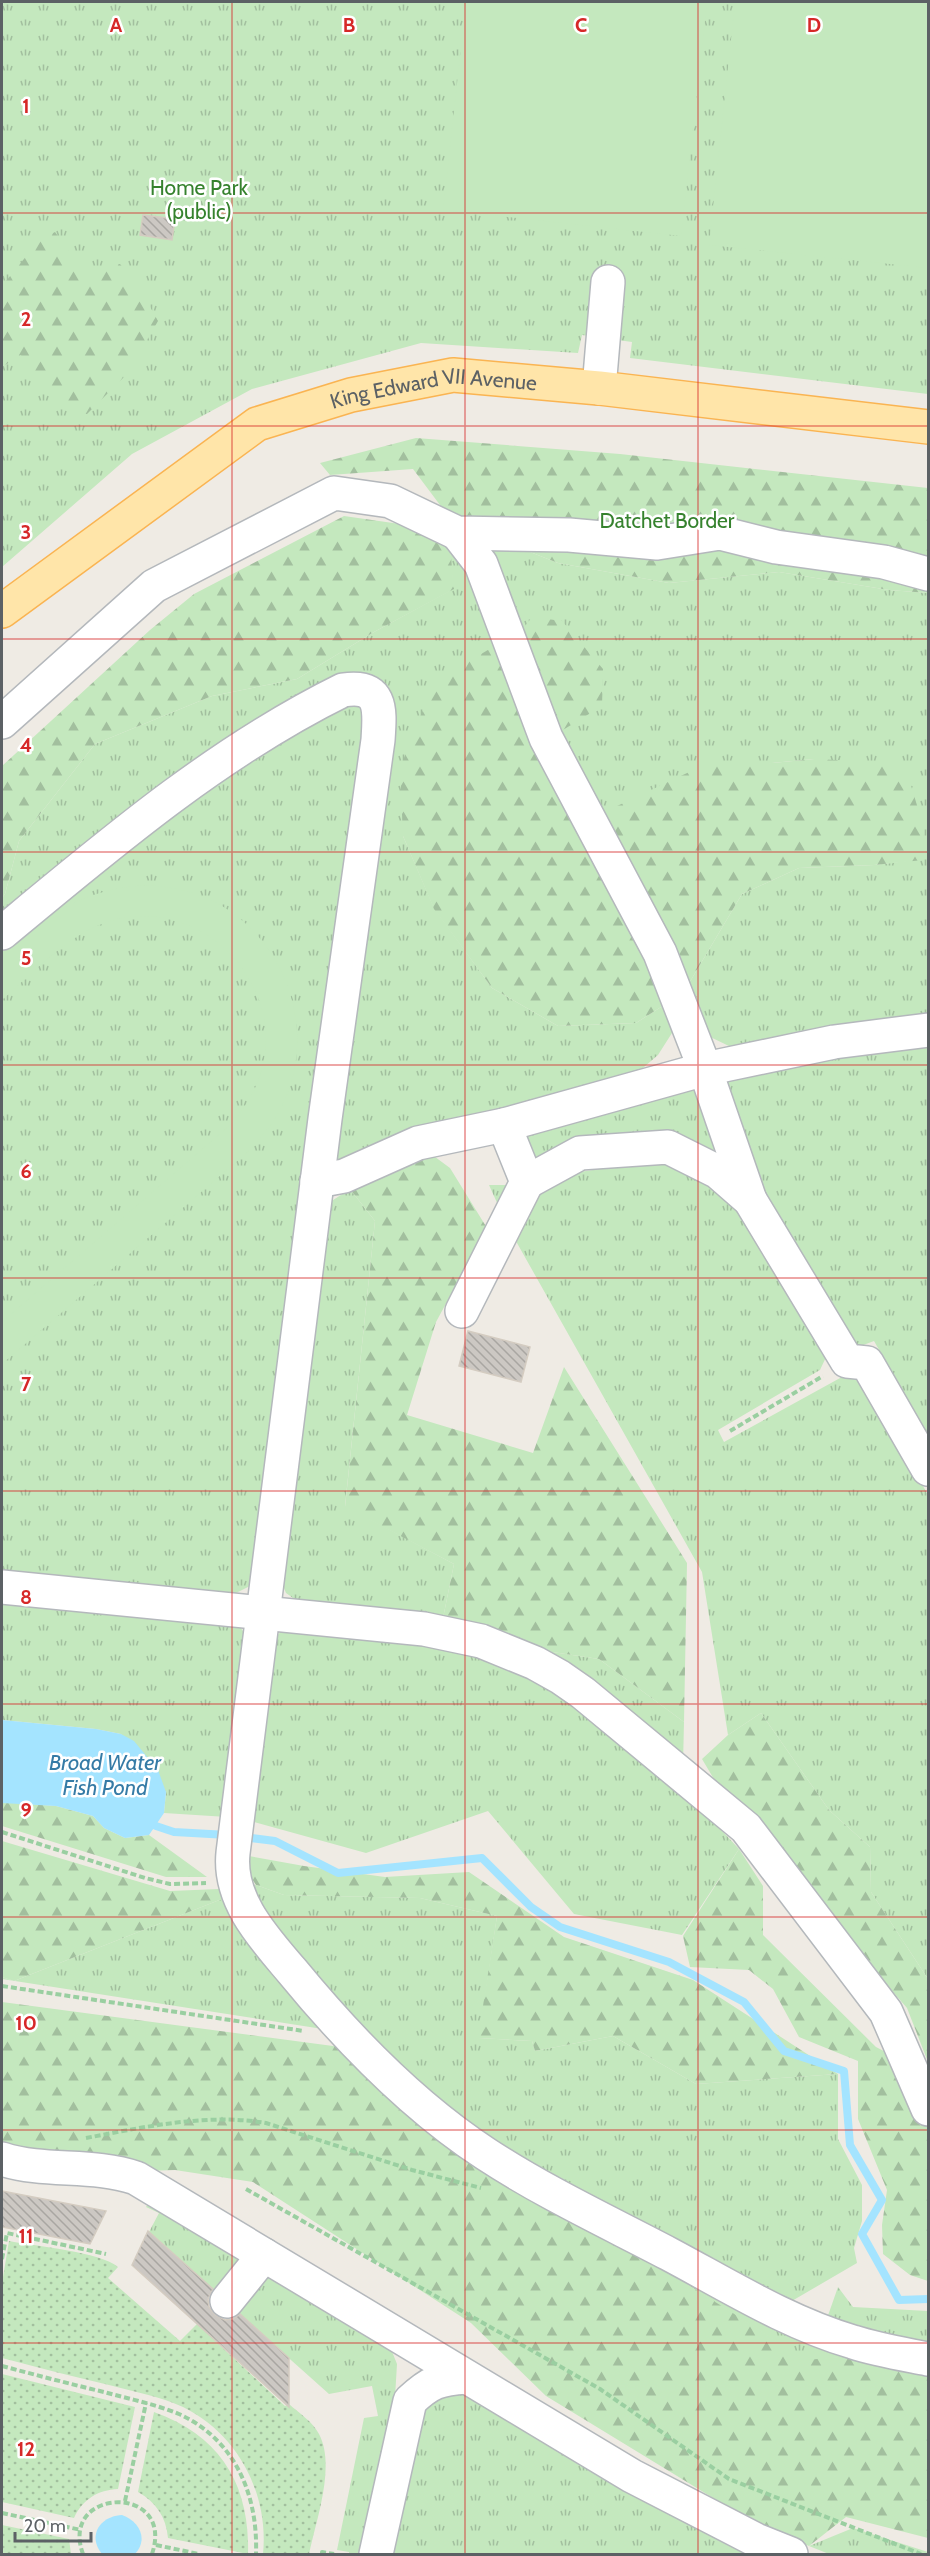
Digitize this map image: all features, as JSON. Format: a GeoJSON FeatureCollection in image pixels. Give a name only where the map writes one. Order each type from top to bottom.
{"type":"FeatureCollection","features":[{"type":"Feature","properties":{"kind":"main road","name":"King Edward VII Avenue"},"geometry":{"type":"LineString","coordinates":[[2,611],[257,424],[351,395],[453,375],[599,388],[928,427]]}},
{"type":"Feature","properties":{"kind":"lane"},"geometry":{"type":"LineString","coordinates":[[599,388],[608,282]]}},
{"type":"Feature","properties":{"kind":"lane"},"geometry":{"type":"LineString","coordinates":[[2,722],[154,586],[334,493],[390,501],[457,533],[569,536],[657,543],[720,533],[776,548],[884,562],[928,574]]}},
{"type":"Feature","properties":{"kind":"lane"},"geometry":{"type":"LineString","coordinates":[[457,533],[482,564],[546,738],[660,953],[705,1069],[750,1200],[847,1362],[867,1363],[928,1469]]}},
{"type":"Feature","properties":{"kind":"lane"},"geometry":{"type":"LineString","coordinates":[[2,933],[138,823],[225,760],[343,690],[364,689],[374,696],[380,714],[378,740],[317,1181],[237,1819],[232,1866],[238,1896],[267,1941],[304,1986],[413,2098],[485,2154],[530,2181],[788,2317],[853,2343],[928,2358]]}},
{"type":"Feature","properties":{"kind":"lane"},"geometry":{"type":"LineString","coordinates":[[317,1181],[344,1176],[418,1143],[504,1125],[705,1069],[834,1042],[928,1030]]}},
{"type":"Feature","properties":{"kind":"lane"},"geometry":{"type":"LineString","coordinates":[[504,1125],[527,1182]]}},
{"type":"Feature","properties":{"kind":"lane"},"geometry":{"type":"LineString","coordinates":[[462,1311],[527,1182],[580,1153],[668,1147],[718,1172],[750,1200]]}},
{"type":"Feature","properties":{"kind":"lane"},"geometry":{"type":"LineString","coordinates":[[2,1587],[264,1611],[424,1629],[482,1641],[535,1663],[583,1693],[746,1828],[886,2012],[928,2109]]}},
{"type":"Feature","properties":{"kind":"lane"},"geometry":{"type":"LineString","coordinates":[[2,2159],[36,2166],[101,2169],[136,2178],[632,2476],[756,2540],[791,2554]]}},
{"type":"Feature","properties":{"kind":"lane"},"geometry":{"type":"LineString","coordinates":[[226,2301],[264,2255]]}},
{"type":"Feature","properties":{"kind":"lane"},"geometry":{"type":"LineString","coordinates":[[376,2554],[410,2401],[411,2355],[402,2339]]}},
{"type":"Feature","properties":{"kind":"lane"},"geometry":{"type":"LineString","coordinates":[[410,2401],[439,2379],[466,2377]]}},
{"type":"Feature","properties":{"kind":"path"},"geometry":{"type":"LineString","coordinates":[[730,1431],[847,1362]]}},
{"type":"Feature","properties":{"kind":"path"},"geometry":{"type":"LineString","coordinates":[[2,1832],[170,1884],[193,1885],[232,1866]]}},
{"type":"Feature","properties":{"kind":"path"},"geometry":{"type":"LineString","coordinates":[[2,1986],[299,2030],[337,2035],[349,2033]]}},
{"type":"Feature","properties":{"kind":"path"},"geometry":{"type":"LineString","coordinates":[[80,2139],[219,2119],[242,2119],[266,2123],[412,2170],[469,2183],[491,2191]]}},
{"type":"Feature","properties":{"kind":"path"},"geometry":{"type":"LineString","coordinates":[[246,2189],[600,2389],[729,2479],[921,2554]]}},
{"type":"Feature","properties":{"kind":"path"},"geometry":{"type":"LineString","coordinates":[[2,2259],[7,2234],[106,2254]]}},
{"type":"Feature","properties":{"kind":"path"},"geometry":{"type":"LineString","coordinates":[[2,2366],[146,2403],[181,2415],[214,2438],[242,2475],[252,2500],[256,2554]]}},
{"type":"Feature","properties":{"kind":"path"},"geometry":{"type":"LineString","coordinates":[[125,2501],[146,2403]]}},
{"type":"Feature","properties":{"kind":"path"},"geometry":{"type":"LineString","coordinates":[[83,2554],[80,2542],[81,2530],[92,2511],[102,2504],[125,2501],[145,2512],[152,2522],[156,2545],[153,2554]]}},
{"type":"Feature","properties":{"kind":"path"},"geometry":{"type":"LineString","coordinates":[[2,2513],[81,2530]]}},
{"type":"Feature","properties":{"kind":"path"},"geometry":{"type":"LineString","coordinates":[[156,2545],[199,2554]]}},
{"type":"Feature","properties":{"kind":"path"},"geometry":{"type":"LineString","coordinates":[[322,2554],[322,2552],[334,2554]]}},
{"type":"Feature","properties":{"kind":"green space","name":"Home Park (public)"},"geometry":{"type":"Polygon","coordinates":[[[2,2],[928,2],[928,394],[630,358],[632,342],[582,335],[578,353],[421,343],[252,389],[132,454],[2,567],[2,2]]]}},
{"type":"Feature","properties":{"kind":"green space"},"geometry":{"type":"Polygon","coordinates":[[[466,2],[707,2],[681,236],[443,210],[466,2]]]}},
{"type":"Feature","properties":{"kind":"green space"},"geometry":{"type":"Polygon","coordinates":[[[735,2],[928,2],[928,268],[709,245],[735,2]]]}},
{"type":"Feature","properties":{"kind":"green space"},"geometry":{"type":"Polygon","coordinates":[[[55,232],[81,269],[120,264],[140,289],[158,321],[128,373],[87,414],[73,413],[48,392],[32,377],[21,355],[2,367],[2,286],[41,238],[55,232]]]}},
{"type":"Feature","properties":{"kind":"green space","name":"Datchet Border"},"geometry":{"type":"Polygon","coordinates":[[[416,438],[620,454],[928,488],[928,593],[889,590],[779,572],[669,583],[558,563],[452,521],[413,469],[330,475],[320,463],[416,438]]]}},
{"type":"Feature","properties":{"kind":"green space"},"geometry":{"type":"Polygon","coordinates":[[[344,516],[414,526],[450,546],[454,589],[374,632],[297,679],[212,696],[95,744],[19,841],[2,898],[2,766],[150,630],[194,594],[344,516]]]}},
{"type":"Feature","properties":{"kind":"green space"},"geometry":{"type":"Polygon","coordinates":[[[452,521],[558,563],[669,583],[779,572],[889,590],[928,593],[928,1013],[797,1042],[731,1047],[702,1033],[685,990],[742,894],[799,868],[874,865],[923,859],[814,759],[772,763],[598,815],[518,635],[452,521]]]}},
{"type":"Feature","properties":{"kind":"green space"},"geometry":{"type":"Polygon","coordinates":[[[450,546],[469,563],[503,641],[403,836],[434,908],[492,988],[558,1026],[636,1023],[672,1000],[672,1033],[658,1055],[637,1073],[338,1164],[326,1152],[386,716],[348,684],[2,929],[2,898],[19,841],[95,744],[212,696],[297,679],[374,632],[453,589],[450,546]]]}},
{"type":"Feature","properties":{"kind":"green space"},"geometry":{"type":"Polygon","coordinates":[[[532,617],[562,621],[603,669],[602,706],[558,733],[518,635],[532,617]]]}},
{"type":"Feature","properties":{"kind":"green space"},"geometry":{"type":"Polygon","coordinates":[[[503,641],[672,1000],[636,1023],[558,1026],[492,988],[434,909],[403,836],[400,768],[434,682],[503,641]]]}},
{"type":"Feature","properties":{"kind":"green space"},"geometry":{"type":"Polygon","coordinates":[[[363,698],[371,712],[258,1571],[250,1586],[226,1598],[2,1576],[2,947],[255,751],[363,698]]]}},
{"type":"Feature","properties":{"kind":"green space"},"geometry":{"type":"Polygon","coordinates":[[[814,759],[880,762],[909,779],[923,825],[923,860],[874,865],[799,868],[742,894],[685,990],[598,815],[704,765],[814,759]]]}},
{"type":"Feature","properties":{"kind":"green space"},"geometry":{"type":"Polygon","coordinates":[[[149,885],[193,893],[228,910],[253,930],[272,955],[286,984],[295,1014],[297,1046],[293,1077],[278,1114],[251,1149],[2,1364],[2,1322],[229,1126],[248,1102],[260,1075],[265,1054],[265,1023],[257,994],[242,967],[221,946],[196,929],[168,919],[138,916],[107,922],[92,928],[64,945],[2,1000],[2,949],[48,909],[53,914],[99,893],[149,885]]]}},
{"type":"Feature","properties":{"kind":"green space"},"geometry":{"type":"Polygon","coordinates":[[[928,1032],[928,1435],[874,1341],[858,1347],[843,1337],[757,1195],[723,1087],[733,1068],[928,1032]]]}},
{"type":"Feature","properties":{"kind":"green space"},"geometry":{"type":"Polygon","coordinates":[[[691,1079],[729,1167],[694,1155],[533,1159],[516,1137],[691,1079]]]}},
{"type":"Feature","properties":{"kind":"green space"},"geometry":{"type":"Polygon","coordinates":[[[427,1151],[450,1168],[487,1228],[436,1322],[407,1415],[533,1453],[564,1367],[687,1563],[684,1722],[599,1659],[519,1647],[442,1623],[454,1564],[345,1507],[375,1221],[350,1189],[427,1151]]]}},
{"type":"Feature","properties":{"kind":"green space"},"geometry":{"type":"Polygon","coordinates":[[[637,1163],[672,1165],[707,1176],[741,1204],[827,1355],[820,1370],[718,1430],[724,1442],[851,1372],[892,1431],[928,1495],[928,1979],[871,1892],[870,1847],[829,1810],[761,1713],[728,1735],[702,1572],[508,1227],[489,1185],[524,1185],[567,1174],[637,1163]]]}},
{"type":"Feature","properties":{"kind":"green space"},"geometry":{"type":"Polygon","coordinates":[[[350,1189],[375,1221],[345,1506],[454,1564],[442,1623],[303,1605],[286,1593],[277,1571],[327,1204],[350,1189]]]}},
{"type":"Feature","properties":{"kind":"green space"},"geometry":{"type":"Polygon","coordinates":[[[2,1595],[234,1617],[246,1636],[227,1817],[164,1813],[166,1792],[121,1734],[96,1729],[2,1720],[2,1595]]]}},
{"type":"Feature","properties":{"kind":"green space"},"geometry":{"type":"Polygon","coordinates":[[[282,1630],[483,1650],[581,1699],[657,1761],[739,1849],[682,1935],[574,1914],[488,1811],[366,1853],[247,1820],[273,1641],[282,1630]]]}},
{"type":"Feature","properties":{"kind":"green space"},"geometry":{"type":"Polygon","coordinates":[[[519,1647],[599,1659],[684,1722],[683,1765],[519,1647]]]}},
{"type":"Feature","properties":{"kind":"green space"},"geometry":{"type":"Polygon","coordinates":[[[761,1713],[829,1810],[870,1847],[871,1892],[928,1979],[928,2062],[907,2008],[727,1801],[702,1759],[728,1735],[761,1713]]]}},
{"type":"Feature","properties":{"kind":"green space"},"geometry":{"type":"Polygon","coordinates":[[[2,1802],[56,1806],[93,1816],[104,1828],[125,1838],[149,1835],[207,1877],[166,1877],[2,1826],[2,1802]]]}},
{"type":"Feature","properties":{"kind":"green space"},"geometry":{"type":"Polygon","coordinates":[[[2,1841],[170,1891],[219,1889],[227,1897],[14,1981],[2,1977],[2,1841]]]}},
{"type":"Feature","properties":{"kind":"green space"},"geometry":{"type":"Polygon","coordinates":[[[739,1849],[763,1886],[763,1935],[876,2047],[901,2060],[928,2129],[928,2281],[910,2275],[883,2254],[882,2225],[887,2190],[858,2119],[858,2061],[799,2037],[773,1989],[749,1970],[690,1967],[683,1936],[739,1849]]]}},
{"type":"Feature","properties":{"kind":"green space"},"geometry":{"type":"Polygon","coordinates":[[[243,1855],[385,1877],[469,1872],[564,1937],[693,1980],[838,2074],[696,2084],[613,2036],[535,2051],[532,2041],[478,2038],[497,1916],[420,1898],[284,1895],[256,1885],[240,1861],[243,1855]]]}},
{"type":"Feature","properties":{"kind":"green space"},"geometry":{"type":"Polygon","coordinates":[[[248,1884],[284,1895],[420,1898],[497,1916],[479,2038],[532,2041],[535,2051],[613,2036],[696,2084],[838,2074],[838,2139],[862,2185],[862,2221],[854,2248],[857,2263],[785,2305],[484,2145],[404,2081],[281,1949],[248,1884]]]}},
{"type":"Feature","properties":{"kind":"green space"},"geometry":{"type":"Polygon","coordinates":[[[227,1897],[329,2030],[14,1981],[227,1897]]]}},
{"type":"Feature","properties":{"kind":"green space"},"geometry":{"type":"Polygon","coordinates":[[[2,2002],[348,2048],[595,2226],[807,2360],[859,2355],[928,2365],[928,2538],[846,2517],[809,2546],[759,2526],[546,2396],[471,2323],[253,2182],[175,2170],[145,2171],[2,2146],[2,2002]]]}},
{"type":"Feature","properties":{"kind":"green space"},"geometry":{"type":"Polygon","coordinates":[[[152,2198],[247,2255],[219,2295],[149,2232],[159,2213],[146,2207],[152,2198]]]}},
{"type":"Feature","properties":{"kind":"green space"},"geometry":{"type":"Polygon","coordinates":[[[595,2226],[859,2355],[807,2361],[595,2226]]]}},
{"type":"Feature","properties":{"kind":"green space"},"geometry":{"type":"Polygon","coordinates":[[[9,2241],[97,2257],[118,2267],[108,2278],[180,2341],[197,2324],[285,2406],[289,2404],[310,2422],[319,2434],[326,2461],[320,2510],[309,2554],[263,2554],[264,2532],[261,2510],[246,2468],[220,2433],[202,2419],[183,2407],[157,2398],[2,2358],[2,2283],[9,2241]]]}},
{"type":"Feature","properties":{"kind":"green space"},"geometry":{"type":"Polygon","coordinates":[[[265,2269],[391,2349],[397,2364],[394,2414],[366,2554],[349,2554],[349,2552],[337,2550],[364,2418],[378,2416],[372,2386],[329,2394],[234,2309],[265,2269]]]}},
{"type":"Feature","properties":{"kind":"green space"},"geometry":{"type":"Polygon","coordinates":[[[838,2287],[853,2307],[928,2311],[928,2350],[825,2324],[838,2287]]]}},
{"type":"Feature","properties":{"kind":"green space"},"geometry":{"type":"Polygon","coordinates":[[[2,2374],[135,2407],[118,2489],[104,2491],[92,2497],[74,2518],[2,2502],[2,2374]]]}},
{"type":"Feature","properties":{"kind":"green space"},"geometry":{"type":"Polygon","coordinates":[[[468,2392],[770,2554],[386,2554],[419,2416],[441,2396],[468,2392]]]}},
{"type":"Feature","properties":{"kind":"green space"},"geometry":{"type":"Polygon","coordinates":[[[154,2412],[177,2422],[197,2435],[214,2449],[227,2466],[244,2506],[248,2554],[168,2538],[165,2523],[159,2511],[150,2500],[138,2492],[154,2412]]]}},
{"type":"Feature","properties":{"kind":"green space"},"geometry":{"type":"Polygon","coordinates":[[[2,2525],[69,2539],[71,2554],[2,2554],[2,2525]]]}},
{"type":"Feature","properties":{"kind":"green space"},"geometry":{"type":"Polygon","coordinates":[[[853,2528],[928,2552],[928,2554],[829,2554],[809,2546],[853,2528]]]}},
{"type":"Feature","properties":{"kind":"water","name":"Broad Water Fish Pond"},"geometry":{"type":"Polygon","coordinates":[[[2,1720],[96,1729],[121,1734],[134,1741],[158,1770],[166,1792],[164,1813],[149,1835],[125,1838],[104,1828],[93,1816],[56,1806],[2,1803],[2,1720]]]}},
{"type":"Feature","properties":{"kind":"water"},"geometry":{"type":"Polygon","coordinates":[[[122,2515],[133,2522],[140,2531],[142,2537],[139,2548],[135,2554],[102,2554],[96,2540],[98,2528],[107,2519],[122,2515]]]}},
{"type":"Feature","properties":{"kind":"building"},"geometry":{"type":"Polygon","coordinates":[[[143,215],[175,219],[172,240],[140,235],[143,215]]]}},
{"type":"Feature","properties":{"kind":"building"},"geometry":{"type":"Polygon","coordinates":[[[468,1331],[530,1347],[521,1382],[459,1366],[468,1331]]]}},
{"type":"Feature","properties":{"kind":"building"},"geometry":{"type":"Polygon","coordinates":[[[2,2191],[106,2211],[90,2244],[2,2227],[2,2191]]]}},
{"type":"Feature","properties":{"kind":"building"},"geometry":{"type":"Polygon","coordinates":[[[148,2231],[213,2289],[208,2299],[209,2307],[215,2315],[225,2320],[233,2319],[240,2314],[289,2358],[289,2407],[132,2265],[148,2231]]]}},
{"type":"Feature","properties":{"kind":"waterway"},"geometry":{"type":"LineString","coordinates":[[156,1826],[174,1832],[228,1835]]}},
{"type":"Feature","properties":{"kind":"waterway"},"geometry":{"type":"LineString","coordinates":[[243,1837],[275,1841],[338,1873],[482,1858],[531,1907],[560,1927],[669,1962],[744,2002],[784,2051],[844,2071],[850,2145],[882,2200],[862,2234],[899,2300],[928,2299]]}}]}
